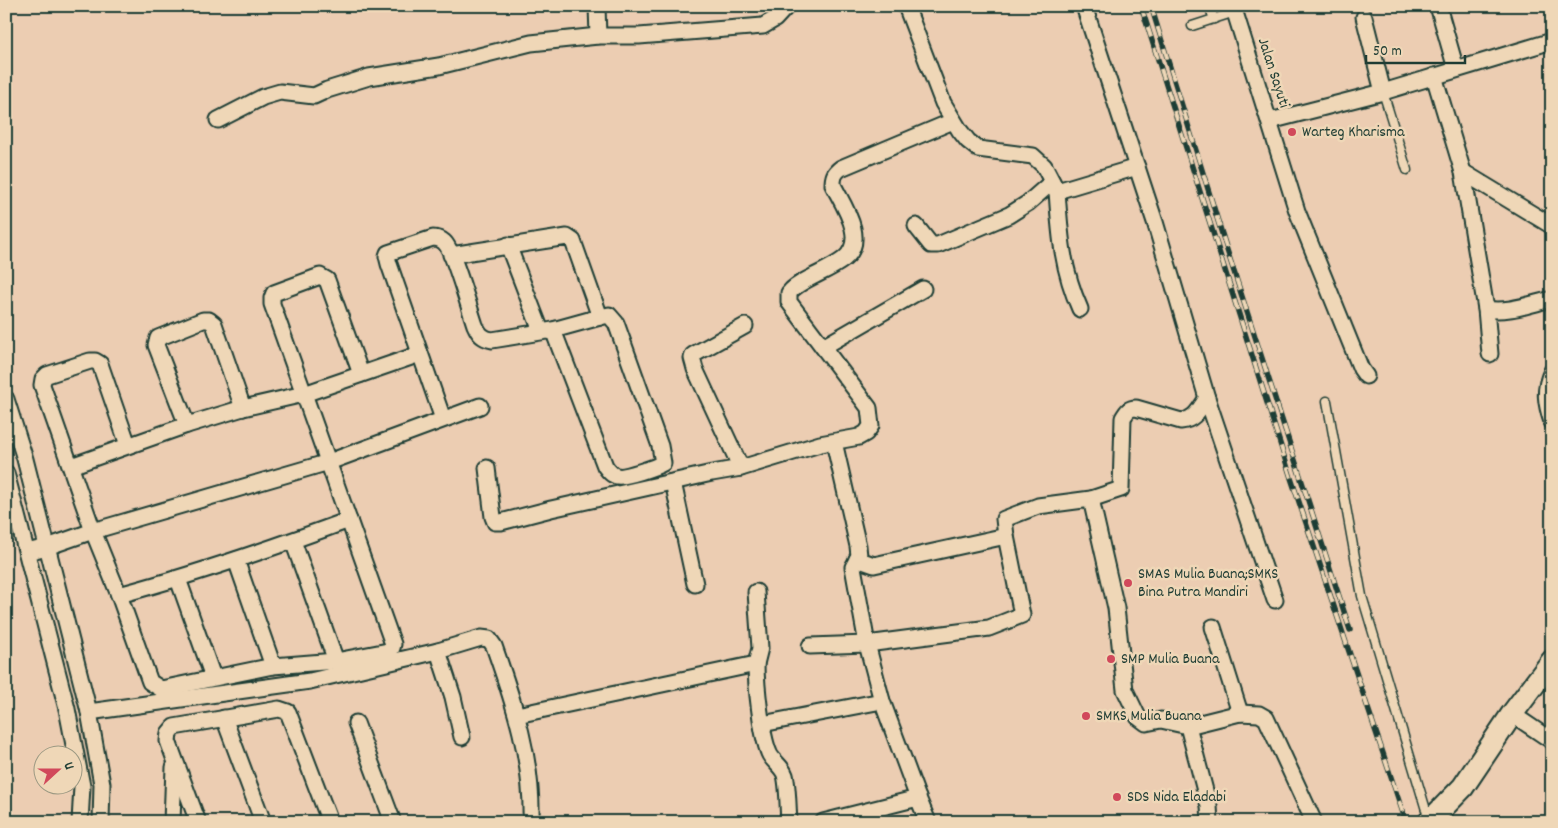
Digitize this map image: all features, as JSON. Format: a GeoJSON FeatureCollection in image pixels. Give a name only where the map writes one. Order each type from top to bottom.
{"type":"FeatureCollection","features":[{"type":"Feature","properties":{"kind":"street"},"geometry":{"type":"LineString","coordinates":[[598,6],[598,36]]}},
{"type":"Feature","properties":{"kind":"street"},"geometry":{"type":"LineString","coordinates":[[218,120],[263,97],[280,92],[314,96],[369,77],[439,66],[531,44],[598,36],[639,36],[763,26],[775,19],[787,6]]}},
{"type":"Feature","properties":{"kind":"street"},"geometry":{"type":"LineString","coordinates":[[906,6],[943,103],[952,121],[968,141],[978,148],[1033,156],[1044,166],[1055,186],[1064,265],[1080,309]]}},
{"type":"Feature","properties":{"kind":"street"},"geometry":{"type":"LineString","coordinates":[[1084,6],[1137,167],[1207,398],[1275,600]]}},
{"type":"Feature","properties":{"kind":"street"},"geometry":{"type":"LineString","coordinates":[[1438,6],[1456,69]]}},
{"type":"Feature","properties":{"kind":"street","name":"Jalan Sayuti"},"geometry":{"type":"LineString","coordinates":[[1234,9],[1302,224],[1366,376]]}},
{"type":"Feature","properties":{"kind":"street"},"geometry":{"type":"LineString","coordinates":[[1364,17],[1383,92]]}},
{"type":"Feature","properties":{"kind":"street"},"geometry":{"type":"LineString","coordinates":[[1270,121],[1383,92],[1552,40]]}},
{"type":"Feature","properties":{"kind":"street"},"geometry":{"type":"LineString","coordinates":[[1434,76],[1463,172],[1486,309],[1490,354]]}},
{"type":"Feature","properties":{"kind":"street"},"geometry":{"type":"LineString","coordinates":[[487,468],[493,517],[495,522],[501,522],[551,509],[741,468],[798,450],[859,437],[866,433],[871,426],[869,408],[789,302],[788,297],[790,290],[846,258],[853,248],[854,230],[833,184],[836,171],[952,121]]}},
{"type":"Feature","properties":{"kind":"street"},"geometry":{"type":"LineString","coordinates":[[916,226],[928,243],[938,245],[1009,214],[1055,186],[1137,167]]}},
{"type":"Feature","properties":{"kind":"street"},"geometry":{"type":"LineString","coordinates":[[1463,172],[1552,226]]}},
{"type":"Feature","properties":{"kind":"street"},"geometry":{"type":"LineString","coordinates":[[452,255],[567,237],[573,241],[600,317]]}},
{"type":"Feature","properties":{"kind":"street"},"geometry":{"type":"LineString","coordinates":[[443,418],[387,256],[393,250],[434,238],[446,242],[480,336],[492,340],[547,331],[609,315],[616,323],[662,452],[663,463],[657,467],[618,477],[612,474],[605,466],[547,331],[508,245]]}},
{"type":"Feature","properties":{"kind":"street"},"geometry":{"type":"LineString","coordinates":[[128,445],[100,364],[90,360],[47,375],[43,379],[42,385],[93,531],[119,595],[150,682],[161,688],[273,666],[336,661],[388,651],[392,648],[392,644],[272,304],[274,293],[320,276],[327,280],[361,374]]}},
{"type":"Feature","properties":{"kind":"street"},"geometry":{"type":"LineString","coordinates":[[823,347],[924,289]]}},
{"type":"Feature","properties":{"kind":"street"},"geometry":{"type":"LineString","coordinates":[[1486,309],[1506,310],[1552,299]]}},
{"type":"Feature","properties":{"kind":"street"},"geometry":{"type":"LineString","coordinates":[[187,425],[156,341],[158,338],[203,320],[209,320],[214,324],[243,408]]}},
{"type":"Feature","properties":{"kind":"street"},"geometry":{"type":"LineString","coordinates":[[741,468],[695,369],[692,358],[693,354],[745,326]]}},
{"type":"Feature","properties":{"kind":"street"},"geometry":{"type":"LineString","coordinates":[[71,466],[187,425],[243,408],[304,394],[420,354]]}},
{"type":"Feature","properties":{"kind":"street"},"geometry":{"type":"LineString","coordinates":[[1552,371],[1547,381],[1546,391],[1546,404],[1552,422]]}},
{"type":"Feature","properties":{"kind":"street"},"geometry":{"type":"LineString","coordinates":[[810,646],[867,644],[989,628],[1022,615],[1004,519],[1038,506],[1091,499],[1121,489],[1123,418],[1127,411],[1131,408],[1136,408],[1186,421],[1191,420],[1207,398]]}},
{"type":"Feature","properties":{"kind":"street"},"geometry":{"type":"LineString","coordinates":[[6,399],[24,459],[89,712],[102,784],[100,822]]}},
{"type":"Feature","properties":{"kind":"street"},"geometry":{"type":"LineString","coordinates":[[27,552],[329,462],[443,418],[480,406]]}},
{"type":"Feature","properties":{"kind":"street"},"geometry":{"type":"LineString","coordinates":[[834,442],[858,546],[858,559],[854,567],[867,644],[882,701],[928,822]]}},
{"type":"Feature","properties":{"kind":"street"},"geometry":{"type":"LineString","coordinates":[[6,473],[67,709],[82,786],[80,822]]}},
{"type":"Feature","properties":{"kind":"street"},"geometry":{"type":"LineString","coordinates":[[672,482],[695,584]]}},
{"type":"Feature","properties":{"kind":"street"},"geometry":{"type":"LineString","coordinates":[[1091,499],[1116,608],[1125,690],[1138,717],[1146,723],[1161,720],[1188,726],[1240,714],[1259,714],[1266,718],[1314,822]]}},
{"type":"Feature","properties":{"kind":"street"},"geometry":{"type":"LineString","coordinates":[[119,595],[178,579],[293,541],[349,520]]}},
{"type":"Feature","properties":{"kind":"street"},"geometry":{"type":"LineString","coordinates":[[858,559],[874,565],[1006,536]]}},
{"type":"Feature","properties":{"kind":"street"},"geometry":{"type":"LineString","coordinates":[[293,541],[336,661]]}},
{"type":"Feature","properties":{"kind":"street"},"geometry":{"type":"LineString","coordinates":[[236,560],[273,666]]}},
{"type":"Feature","properties":{"kind":"street"},"geometry":{"type":"LineString","coordinates":[[178,579],[213,677]]}},
{"type":"Feature","properties":{"kind":"street"},"geometry":{"type":"LineString","coordinates":[[756,592],[760,648],[756,664],[756,674],[762,724],[770,756],[785,774],[789,822]]}},
{"type":"Feature","properties":{"kind":"street"},"geometry":{"type":"LineString","coordinates":[[1213,627],[1240,714]]}},
{"type":"Feature","properties":{"kind":"street"},"geometry":{"type":"LineString","coordinates":[[89,712],[310,681],[481,638],[489,639],[494,646],[525,745],[529,777],[530,822]]}},
{"type":"Feature","properties":{"kind":"street"},"geometry":{"type":"LineString","coordinates":[[438,650],[455,704],[462,737]]}},
{"type":"Feature","properties":{"kind":"street"},"geometry":{"type":"LineString","coordinates":[[1429,822],[1463,787],[1512,714],[1552,661]]}},
{"type":"Feature","properties":{"kind":"street"},"geometry":{"type":"LineString","coordinates":[[517,715],[756,664]]}},
{"type":"Feature","properties":{"kind":"street"},"geometry":{"type":"LineString","coordinates":[[762,724],[882,701]]}},
{"type":"Feature","properties":{"kind":"street"},"geometry":{"type":"LineString","coordinates":[[198,822],[168,742],[169,733],[174,727],[279,709],[288,712],[330,822]]}},
{"type":"Feature","properties":{"kind":"street"},"geometry":{"type":"LineString","coordinates":[[1512,714],[1552,741]]}},
{"type":"Feature","properties":{"kind":"street"},"geometry":{"type":"LineString","coordinates":[[224,718],[264,822]]}},
{"type":"Feature","properties":{"kind":"street"},"geometry":{"type":"LineString","coordinates":[[356,723],[393,822]]}},
{"type":"Feature","properties":{"kind":"street"},"geometry":{"type":"LineString","coordinates":[[1188,726],[1210,806],[1210,822]]}},
{"type":"Feature","properties":{"kind":"street"},"geometry":{"type":"LineString","coordinates":[[172,822],[175,761]]}},
{"type":"Feature","properties":{"kind":"street"},"geometry":{"type":"LineString","coordinates":[[823,822],[918,798]]}},
{"type":"Feature","properties":{"kind":"lane"},"geometry":{"type":"LineString","coordinates":[[1210,6],[1214,19]]}},
{"type":"Feature","properties":{"kind":"lane"},"geometry":{"type":"LineString","coordinates":[[1192,26],[1214,19],[1234,9]]}},
{"type":"Feature","properties":{"kind":"lane"},"geometry":{"type":"LineString","coordinates":[[1383,92],[1407,170]]}},
{"type":"Feature","properties":{"kind":"lane"},"geometry":{"type":"LineString","coordinates":[[1327,401],[1362,596],[1429,822]]}},
{"type":"Feature","properties":{"kind":"railway"},"geometry":{"type":"LineString","coordinates":[[1141,6],[1291,478],[1406,822]]}},
{"type":"Feature","properties":{"kind":"railway"},"geometry":{"type":"LineString","coordinates":[[1151,6],[1227,250],[1350,630]]}},
{"type":"Feature","properties":{"kind":"place","name":"Warteg Kharisma"},"geometry":{"type":"Point","coordinates":[1292,132]}},
{"type":"Feature","properties":{"kind":"place","name":"SMAS Mulia Buana;SMKS Bina Putra Mandiri"},"geometry":{"type":"Point","coordinates":[1128,583]}},
{"type":"Feature","properties":{"kind":"place","name":"SMP Mulia Buana"},"geometry":{"type":"Point","coordinates":[1111,659]}},
{"type":"Feature","properties":{"kind":"place","name":"SMKS Mulia Buana"},"geometry":{"type":"Point","coordinates":[1086,716]}},
{"type":"Feature","properties":{"kind":"place","name":"SDS Nida Eladabi"},"geometry":{"type":"Point","coordinates":[1117,797]}}]}
